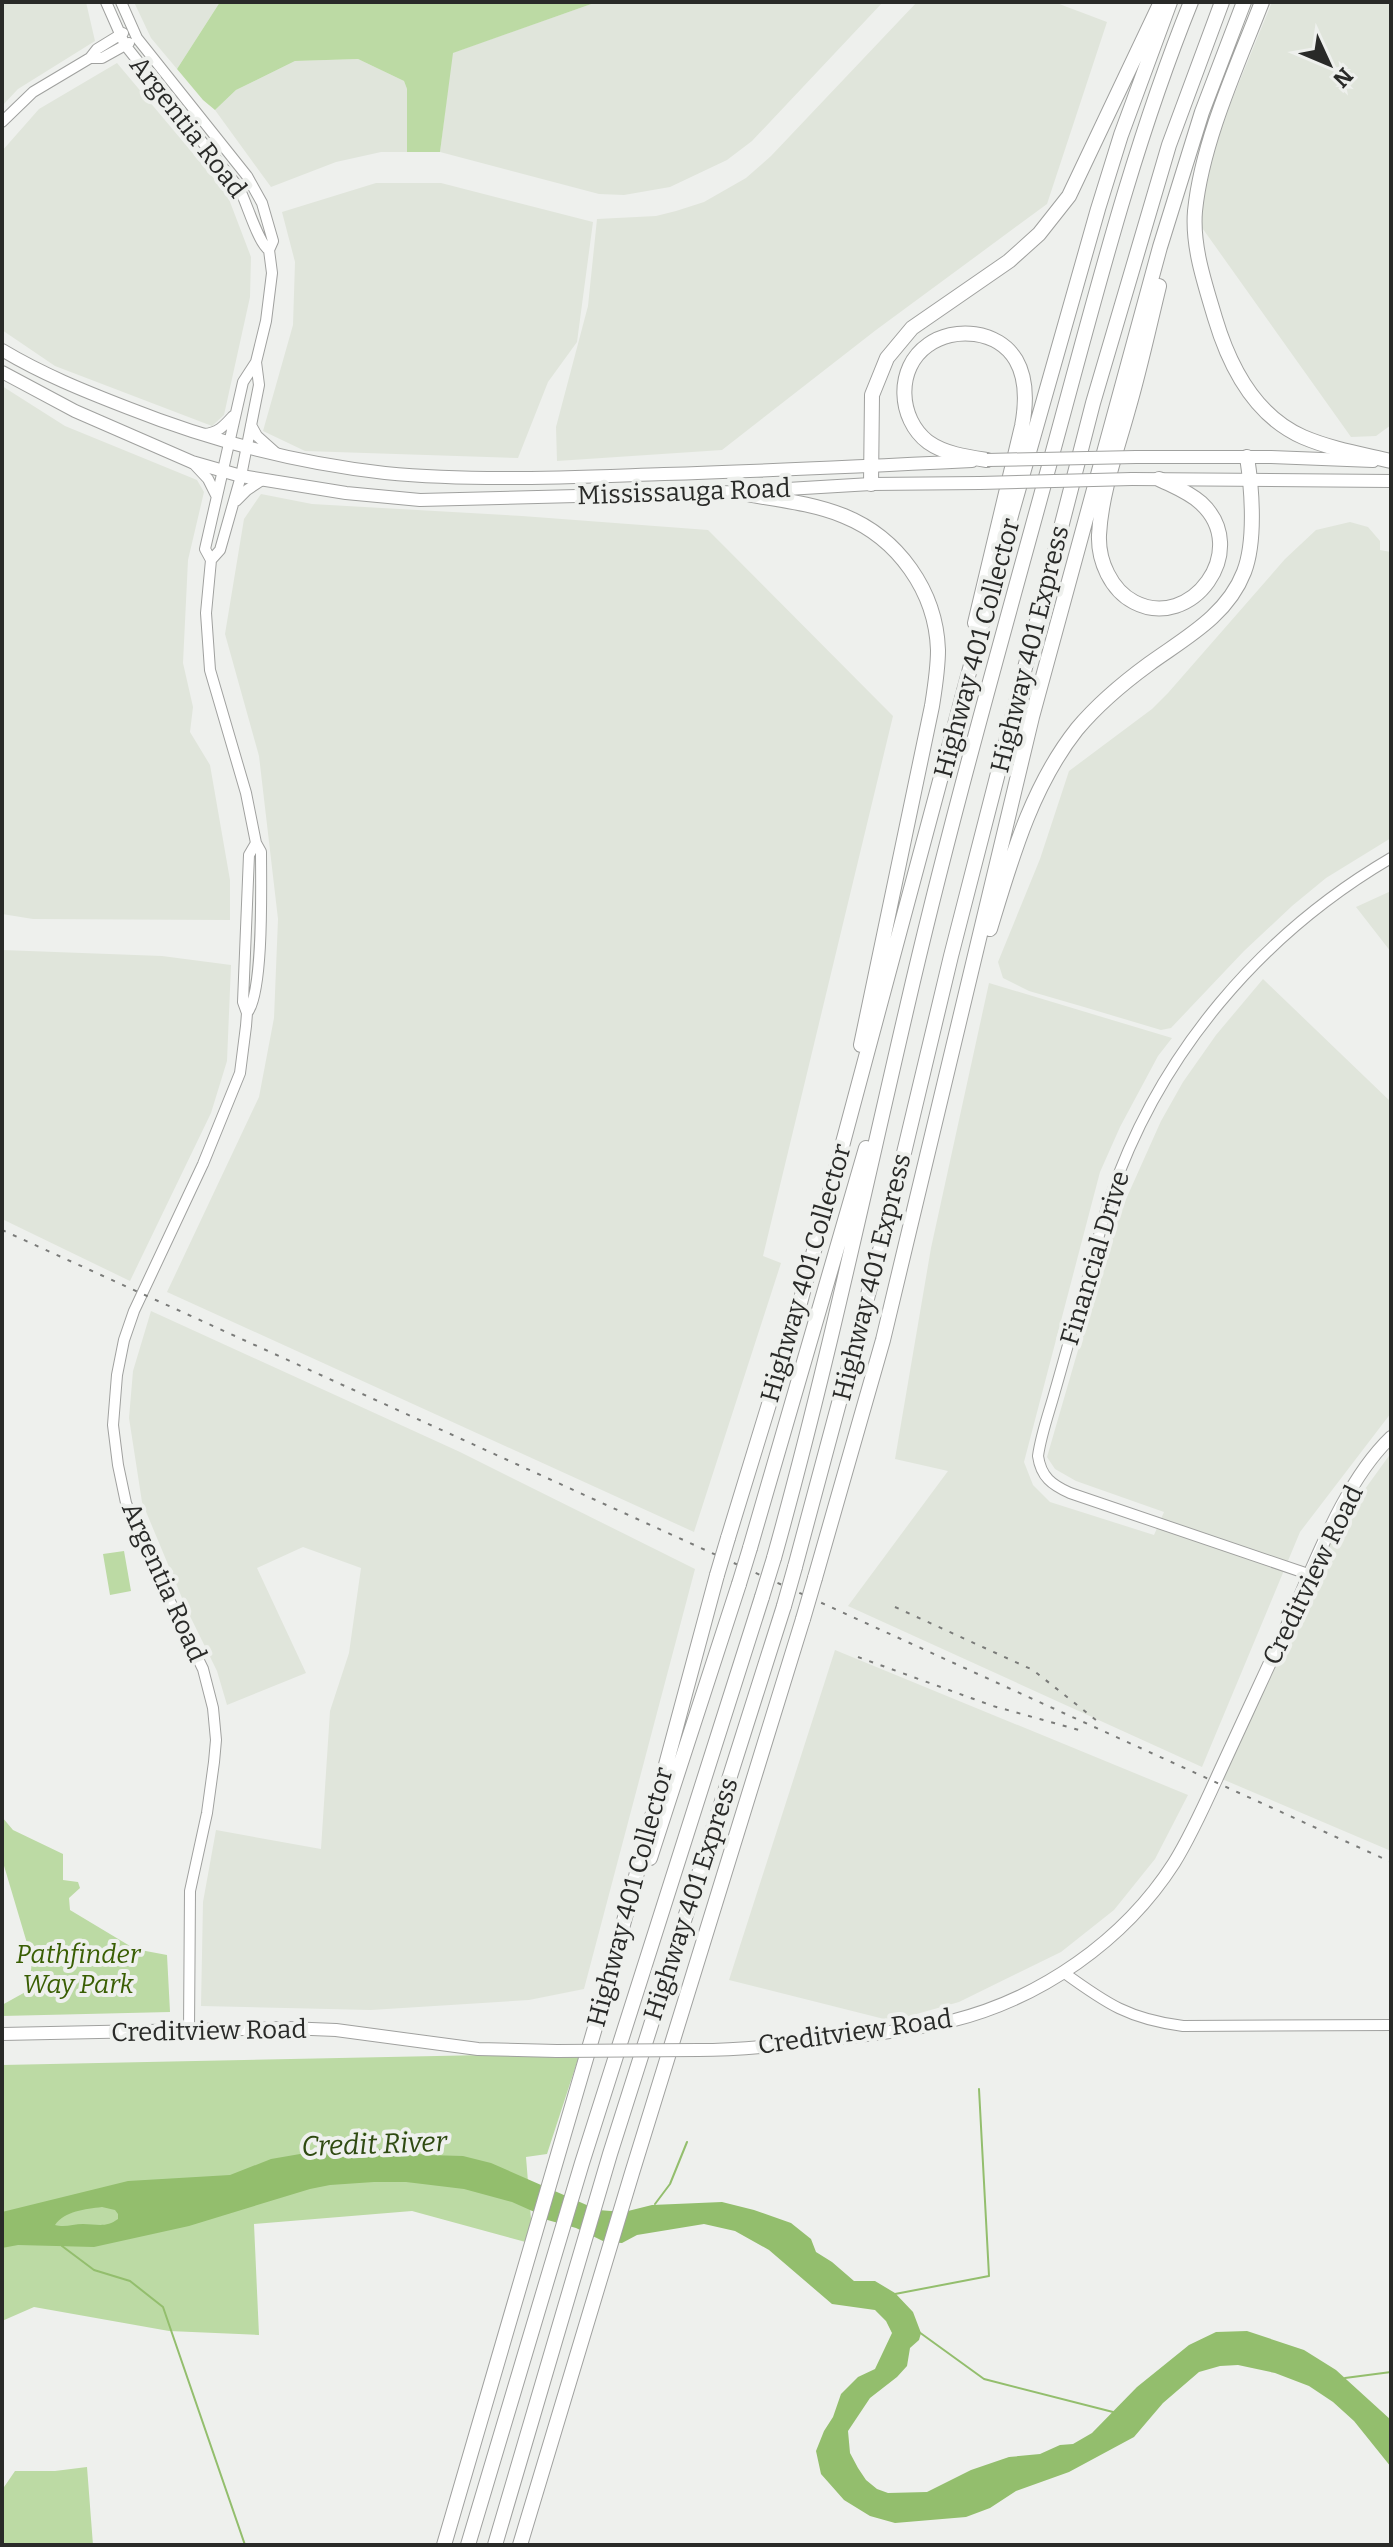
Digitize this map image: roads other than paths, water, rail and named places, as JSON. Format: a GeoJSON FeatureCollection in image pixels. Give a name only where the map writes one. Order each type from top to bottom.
{"type":"FeatureCollection","features":[{"type":"Feature","properties":{"kind":"highway"},"geometry":{"type":"LineString","coordinates":[[871,484],[872,395],[887,358],[912,328],[1009,261],[1039,234],[1069,196],[1161,2]]}},
{"type":"Feature","properties":{"kind":"highway","name":"Highway 401 Collector"},"geometry":{"type":"LineString","coordinates":[[444,2545],[599,2014],[717,1575],[800,1303],[1012,512],[1098,209],[1121,135],[1170,2]]}},
{"type":"Feature","properties":{"kind":"highway","name":"Highway 401 Express"},"geometry":{"type":"LineString","coordinates":[[468,2545],[582,2163],[774,1558],[829,1346],[963,777],[1127,181],[1155,95],[1191,2]]}},
{"type":"Feature","properties":{"kind":"highway","name":"Highway 401 Express"},"geometry":{"type":"LineString","coordinates":[[495,2545],[606,2170],[784,1606],[887,1224],[951,956],[1093,403],[1156,185],[1222,2]]}},
{"type":"Feature","properties":{"kind":"highway"},"geometry":{"type":"LineString","coordinates":[[520,2545],[803,1619],[883,1340],[1032,717],[1156,262],[1221,59],[1244,2]]}},
{"type":"Feature","properties":{"kind":"highway"},"geometry":{"type":"LineString","coordinates":[[1262,2],[1221,109],[1201,176],[1195,212],[1201,272],[1223,346],[1237,375],[1275,419],[1300,435],[1335,448],[1391,462]]}},
{"type":"Feature","properties":{"kind":"highway"},"geometry":{"type":"LineString","coordinates":[[1159,479],[1203,504],[1215,521],[1221,543],[1217,566],[1207,586],[1191,599],[1168,607],[1136,603],[1115,588],[1103,562],[1099,537],[1119,440],[1150,324],[1190,151]]}},
{"type":"Feature","properties":{"kind":"highway"},"geometry":{"type":"LineString","coordinates":[[951,746],[981,590],[1025,412],[1024,385],[1016,359],[999,343],[978,334],[952,334],[927,345],[911,364],[904,386],[906,410],[916,429],[929,443],[953,454],[987,460]]}},
{"type":"Feature","properties":{"kind":"highway"},"geometry":{"type":"LineString","coordinates":[[950,1064],[1006,875],[1048,773],[1063,748],[1097,707],[1204,625],[1229,600],[1245,571],[1250,544],[1247,457]]}},
{"type":"Feature","properties":{"kind":"highway"},"geometry":{"type":"LineString","coordinates":[[735,492],[825,510],[874,532],[902,557],[922,588],[931,612],[938,650],[932,706],[865,1025],[800,1303]]}},
{"type":"Feature","properties":{"kind":"highway"},"geometry":{"type":"LineString","coordinates":[[599,2014],[750,1548],[907,1006]]}},
{"type":"Feature","properties":{"kind":"main road","name":"Mississauga Road"},"geometry":{"type":"LineString","coordinates":[[2,350],[82,391],[199,435],[278,456],[387,473],[597,477],[987,460],[1136,457],[1391,462]]}},
{"type":"Feature","properties":{"kind":"main road","name":"Mississauga Road"},"geometry":{"type":"LineString","coordinates":[[2,372],[75,411],[192,462],[221,471],[346,493],[420,500],[735,492],[871,484],[1132,479],[1391,481]]}},
{"type":"Feature","properties":{"kind":"main road","name":"Creditview Road"},"geometry":{"type":"LineString","coordinates":[[2,2034],[336,2030],[478,2049],[698,2050],[773,2046],[875,2034],[951,2021],[1013,1999],[1063,1972],[1106,1940],[1131,1916],[1174,1863],[1193,1829],[1353,1486],[1391,1437]]}},
{"type":"Feature","properties":{"kind":"street","name":"Argentia Road"},"geometry":{"type":"LineString","coordinates":[[106,2],[122,40],[234,181],[250,208],[262,245],[269,250]]}},
{"type":"Feature","properties":{"kind":"street","name":"Argentia Road"},"geometry":{"type":"LineString","coordinates":[[121,2],[137,38],[247,176],[262,203],[273,241],[269,250],[272,273],[270,296],[256,362],[259,385],[247,447],[235,503],[220,550],[211,560]]}},
{"type":"Feature","properties":{"kind":"street"},"geometry":{"type":"LineString","coordinates":[[122,40],[131,28]]}},
{"type":"Feature","properties":{"kind":"street"},"geometry":{"type":"LineString","coordinates":[[2,122],[33,92],[90,58],[97,49],[137,38]]}},
{"type":"Feature","properties":{"kind":"street","name":"Argentia Road"},"geometry":{"type":"LineString","coordinates":[[189,2030],[190,1891],[207,1813],[214,1762],[216,1740],[213,1708],[203,1669],[141,1542],[126,1503],[113,1425],[117,1375],[124,1340],[134,1311],[233,1092],[240,1073],[247,1013],[253,1006],[261,923],[261,852],[210,670],[206,613],[211,560],[205,549],[243,382],[256,362]]}},
{"type":"Feature","properties":{"kind":"street"},"geometry":{"type":"LineString","coordinates":[[199,435],[212,434],[223,428],[235,415]]}},
{"type":"Feature","properties":{"kind":"street"},"geometry":{"type":"LineString","coordinates":[[251,425],[257,436],[278,456]]}},
{"type":"Feature","properties":{"kind":"street"},"geometry":{"type":"LineString","coordinates":[[192,462],[208,479],[216,495]]}},
{"type":"Feature","properties":{"kind":"street"},"geometry":{"type":"LineString","coordinates":[[235,503],[262,480]]}},
{"type":"Feature","properties":{"kind":"street","name":"Financial Drive"},"geometry":{"type":"LineString","coordinates":[[1311,1575],[1070,1493],[1047,1480],[1038,1456],[1110,1197],[1130,1147],[1160,1088],[1222,999],[1265,952],[1325,901],[1391,858]]}},
{"type":"Feature","properties":{"kind":"street"},"geometry":{"type":"LineString","coordinates":[[1063,1972],[1132,2016],[1155,2022],[1183,2026],[1391,2025]]}},
{"type":"Feature","properties":{"kind":"waterway"},"geometry":{"type":"LineString","coordinates":[[895,2294],[989,2276],[979,2089]]}},
{"type":"Feature","properties":{"kind":"waterway"},"geometry":{"type":"LineString","coordinates":[[655,2204],[670,2184],[687,2142]]}},
{"type":"Feature","properties":{"kind":"waterway"},"geometry":{"type":"LineString","coordinates":[[62,2246],[94,2270],[130,2281],[163,2307],[245,2545]]}},
{"type":"Feature","properties":{"kind":"waterway","name":"Credit River"},"geometry":{"type":"LineString","coordinates":[[919,2332],[984,2379],[1113,2412]]}},
{"type":"Feature","properties":{"kind":"waterway"},"geometry":{"type":"LineString","coordinates":[[1345,2378],[1391,2372]]}},
{"type":"Feature","properties":{"kind":"railway"},"geometry":{"type":"LineString","coordinates":[[2,1230],[1391,1862]]}},
{"type":"Feature","properties":{"kind":"railway"},"geometry":{"type":"LineString","coordinates":[[895,1607],[1033,1670],[1101,1724]]}},
{"type":"Feature","properties":{"kind":"railway"},"geometry":{"type":"LineString","coordinates":[[858,1657],[993,1706],[1079,1730]]}},
{"type":"Feature","properties":{"kind":"park label","name":"Pathfinder Way Park"},"geometry":{"type":"Point","coordinates":[78,1969]}}]}
